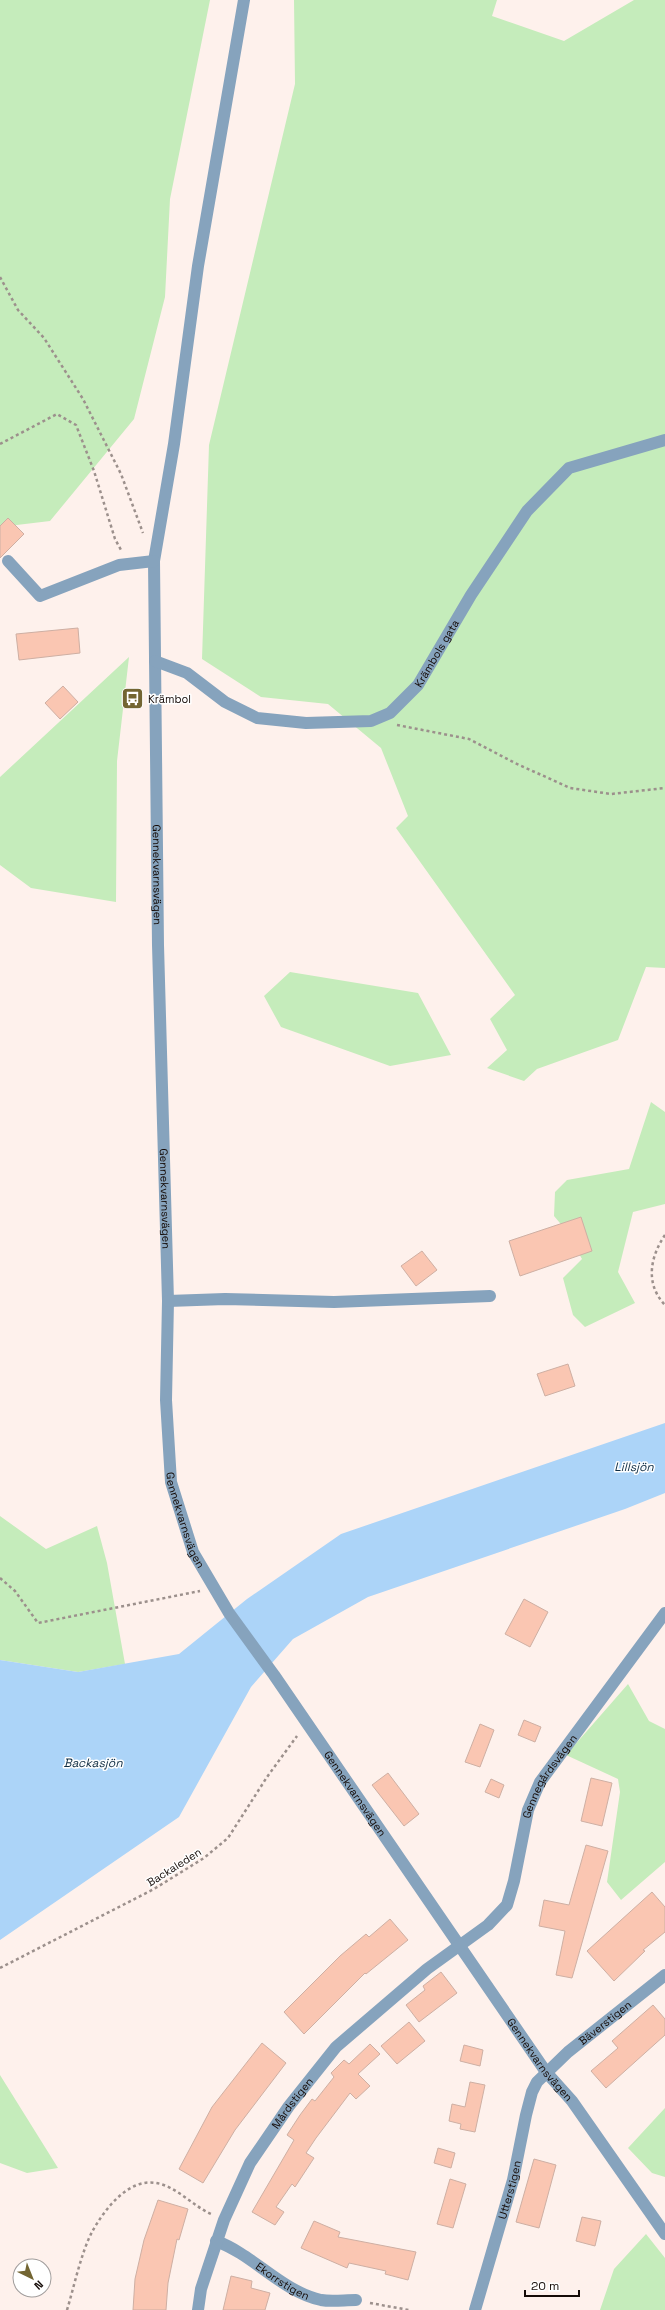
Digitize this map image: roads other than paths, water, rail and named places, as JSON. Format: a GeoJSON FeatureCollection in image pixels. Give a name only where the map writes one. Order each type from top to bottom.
{"type":"FeatureCollection","features":[{"type":"Feature","properties":{"kind":"street","name":"Gennekvarnsvägen"},"geometry":{"type":"LineString","coordinates":[[244,0],[198,266],[174,444],[154,561],[158,945],[168,1301],[166,1400],[171,1482],[193,1552],[229,1614],[274,1675],[546,2072],[572,2101],[665,2234]]}},
{"type":"Feature","properties":{"kind":"street","name":"Krämbols gata"},"geometry":{"type":"LineString","coordinates":[[155,661],[187,673],[225,702],[257,718],[306,722],[370,721],[390,713],[418,685],[471,595],[527,511],[569,468],[665,440]]}},
{"type":"Feature","properties":{"kind":"street"},"geometry":{"type":"LineString","coordinates":[[8,561],[40,596],[119,565],[154,561]]}},
{"type":"Feature","properties":{"kind":"street"},"geometry":{"type":"LineString","coordinates":[[168,1301],[225,1299],[334,1302],[490,1296]]}},
{"type":"Feature","properties":{"kind":"street","name":"Gennegårdsvägen"},"geometry":{"type":"LineString","coordinates":[[460,1946],[488,1925],[507,1905],[514,1881],[528,1810],[540,1782],[665,1613]]}},
{"type":"Feature","properties":{"kind":"street","name":"Mårdstigen"},"geometry":{"type":"LineString","coordinates":[[198,2310],[201,2289],[224,2220],[250,2163],[289,2106],[336,2047],[427,1969],[460,1946]]}},
{"type":"Feature","properties":{"kind":"street","name":"Bäverstigen"},"geometry":{"type":"LineString","coordinates":[[546,2072],[568,2052],[665,1975]]}},
{"type":"Feature","properties":{"kind":"street","name":"Utterstigen"},"geometry":{"type":"LineString","coordinates":[[475,2310],[513,2180],[532,2092],[537,2082],[546,2072]]}},
{"type":"Feature","properties":{"kind":"street","name":"Ekorrstigen"},"geometry":{"type":"LineString","coordinates":[[216,2241],[232,2247],[284,2283],[307,2295],[327,2301],[356,2300]]}},
{"type":"Feature","properties":{"kind":"water","name":"Backasjön"},"geometry":{"type":"Polygon","coordinates":[[[665,1423],[665,1493],[625,1509],[368,1597],[293,1639],[251,1687],[179,1817],[0,1940],[0,1660],[78,1672],[179,1654],[247,1599],[341,1534],[665,1423]]]}},
{"type":"Feature","properties":{"kind":"place","name":"Krämbol"},"geometry":{"type":"Point","coordinates":[133,699]}},
{"type":"Feature","properties":{"kind":"water label","name":"Lillsjön"},"geometry":{"type":"Point","coordinates":[634,1467]}}]}
